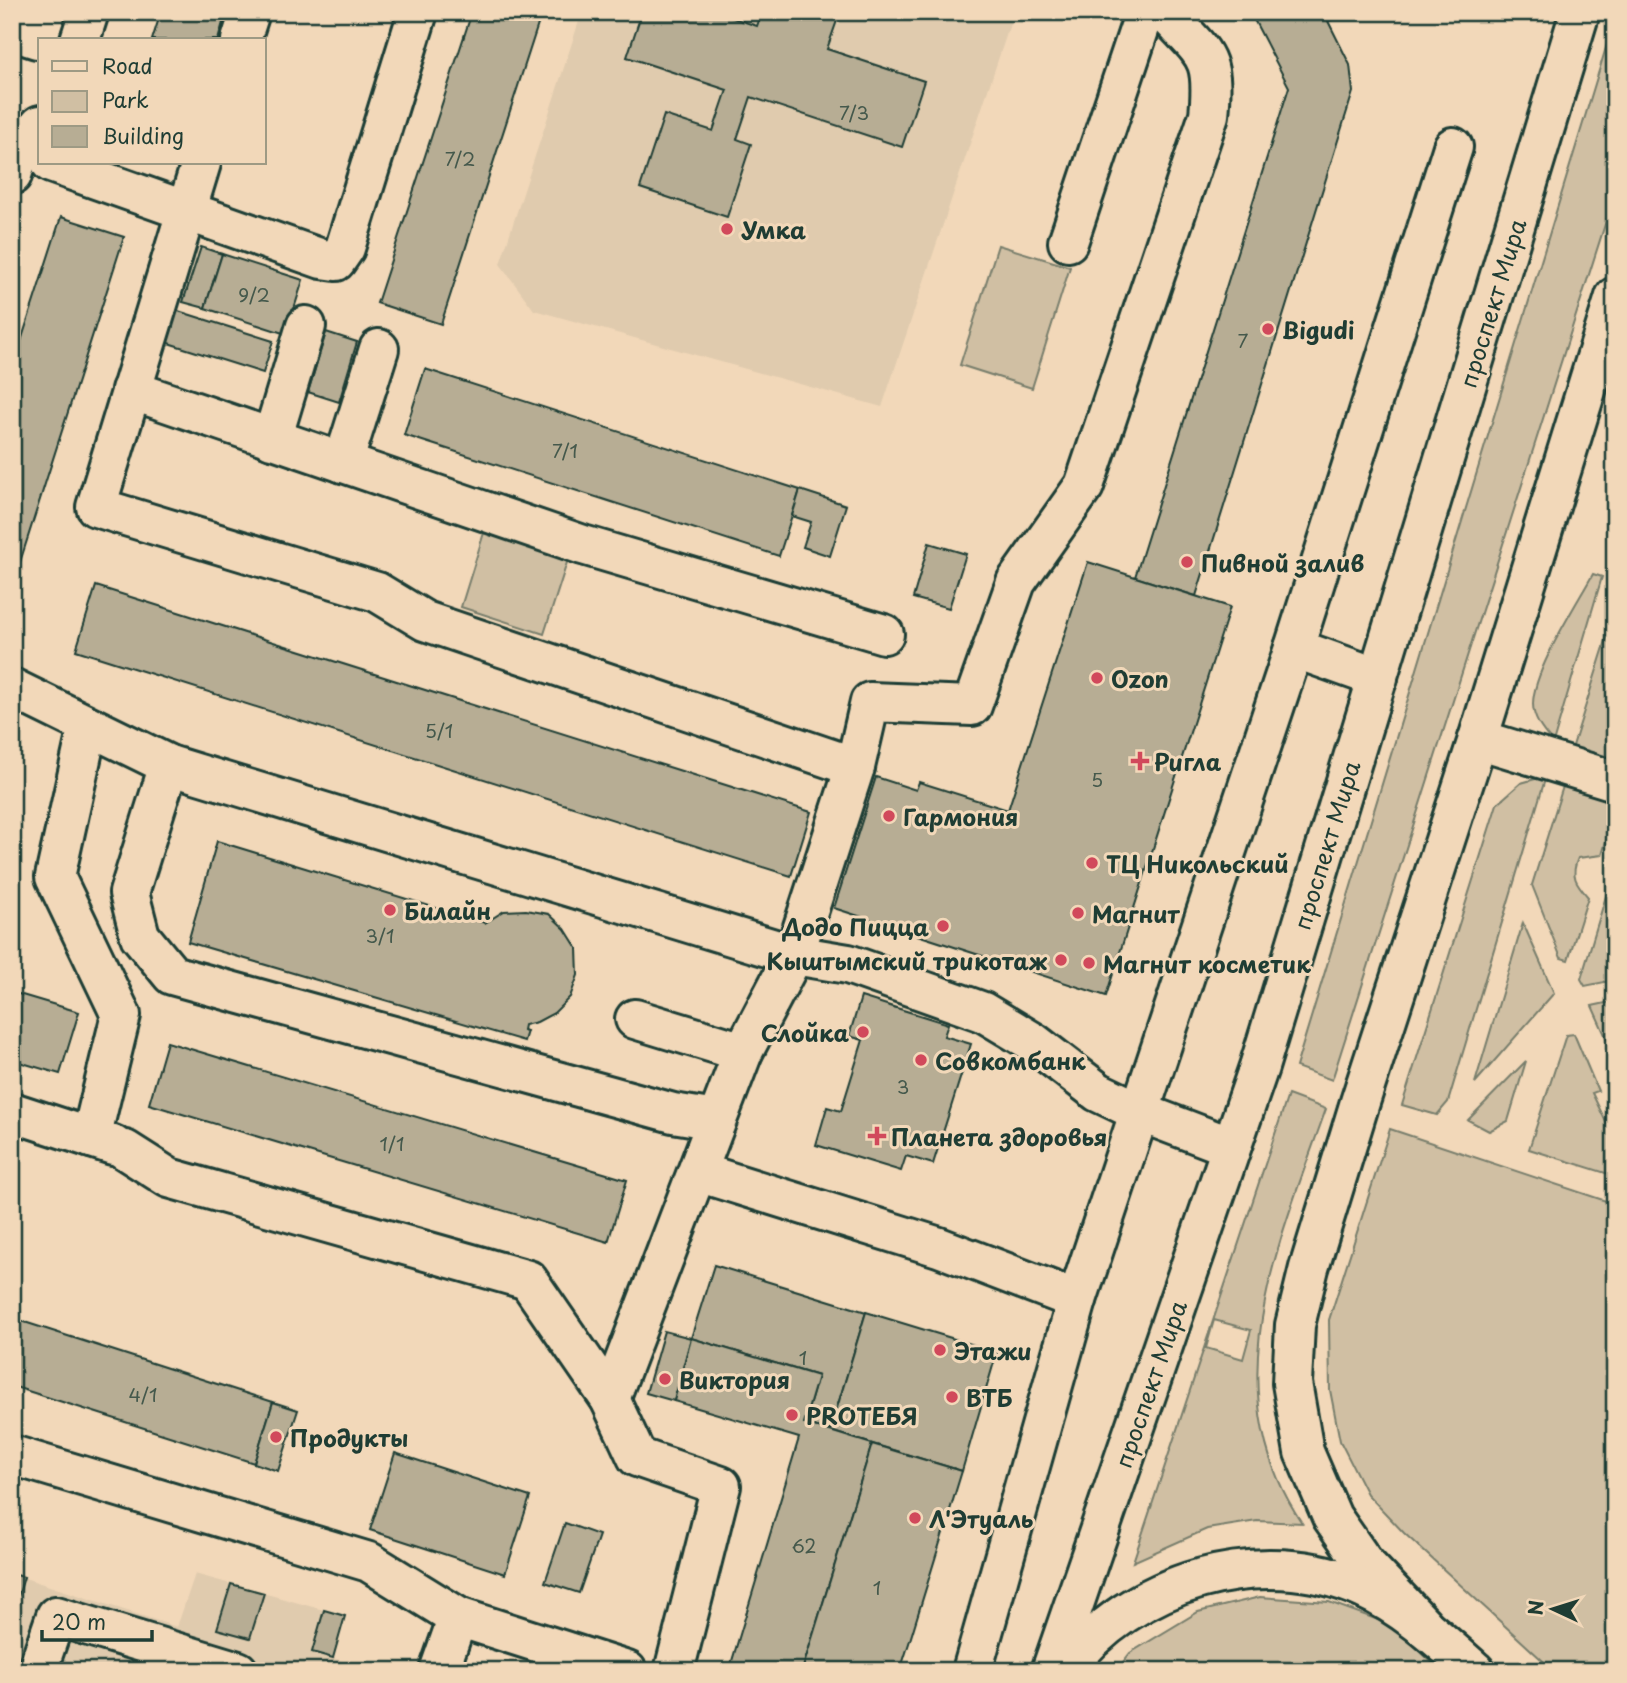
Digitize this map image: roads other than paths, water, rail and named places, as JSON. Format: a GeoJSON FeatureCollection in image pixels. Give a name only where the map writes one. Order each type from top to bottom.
{"type":"FeatureCollection","features":[{"type":"Feature","properties":{"kind":"main road"},"geometry":{"type":"LineString","coordinates":[[12,31],[37,39],[46,12]]}},
{"type":"Feature","properties":{"kind":"main road"},"geometry":{"type":"LineString","coordinates":[[81,38],[89,12]]}},
{"type":"Feature","properties":{"kind":"main road"},"geometry":{"type":"LineString","coordinates":[[242,38],[250,12]]}},
{"type":"Feature","properties":{"kind":"main road"},"geometry":{"type":"LineString","coordinates":[[58,164],[322,260],[336,261],[345,248],[418,12]]}},
{"type":"Feature","properties":{"kind":"main road"},"geometry":{"type":"LineString","coordinates":[[1068,242],[1145,12]]}},
{"type":"Feature","properties":{"kind":"main road"},"geometry":{"type":"LineString","coordinates":[[610,1399],[743,1052],[794,955],[855,767],[870,702],[972,706],[1016,582],[1084,486],[1209,115],[1212,79],[1208,59],[1165,12]]}},
{"type":"Feature","properties":{"kind":"main road","name":"проспект Мира"},"geometry":{"type":"LineString","coordinates":[[1051,1671],[1259,1067],[1580,12]]}},
{"type":"Feature","properties":{"kind":"main road"},"geometry":{"type":"LineString","coordinates":[[972,1671],[1077,1300],[1142,1114],[1294,648],[1453,146]]}},
{"type":"Feature","properties":{"kind":"main road"},"geometry":{"type":"LineString","coordinates":[[201,164],[96,507],[377,592],[425,621],[855,767]]}},
{"type":"Feature","properties":{"kind":"main road"},"geometry":{"type":"LineString","coordinates":[[1475,1671],[1423,1625],[1364,1563],[1332,1517],[1304,1452],[1292,1383],[1295,1325],[1309,1268],[1368,1076],[1478,739],[1615,297]]}},
{"type":"Feature","properties":{"kind":"main road"},"geometry":{"type":"LineString","coordinates":[[272,439],[306,326]]}},
{"type":"Feature","properties":{"kind":"main road"},"geometry":{"type":"LineString","coordinates":[[343,463],[380,349]]}},
{"type":"Feature","properties":{"kind":"main road"},"geometry":{"type":"LineString","coordinates":[[131,390],[583,545],[884,634]]}},
{"type":"Feature","properties":{"kind":"main road"},"geometry":{"type":"LineString","coordinates":[[1294,648],[1378,678]]}},
{"type":"Feature","properties":{"kind":"main road"},"geometry":{"type":"LineString","coordinates":[[12,688],[169,765],[794,955],[848,964],[983,1012],[1033,1042],[1098,1091],[1142,1114],[1231,1147]]}},
{"type":"Feature","properties":{"kind":"main road"},"geometry":{"type":"LineString","coordinates":[[88,727],[55,877],[121,1015],[110,1144]]}},
{"type":"Feature","properties":{"kind":"main road"},"geometry":{"type":"LineString","coordinates":[[1478,739],[1615,781]]}},
{"type":"Feature","properties":{"kind":"main road"},"geometry":{"type":"LineString","coordinates":[[169,765],[129,893],[140,936],[172,975],[673,1113],[716,1120]]}},
{"type":"Feature","properties":{"kind":"main road"},"geometry":{"type":"LineString","coordinates":[[635,1019],[743,1052]]}},
{"type":"Feature","properties":{"kind":"main road"},"geometry":{"type":"LineString","coordinates":[[12,1112],[110,1144],[169,1178],[528,1280],[610,1399],[637,1457],[721,1486],[674,1671]]}},
{"type":"Feature","properties":{"kind":"main road"},"geometry":{"type":"LineString","coordinates":[[698,1172],[939,1247],[1077,1300]]}},
{"type":"Feature","properties":{"kind":"main road"},"geometry":{"type":"LineString","coordinates":[[12,1455],[369,1562],[458,1617],[627,1671]]}},
{"type":"Feature","properties":{"kind":"main road"},"geometry":{"type":"LineString","coordinates":[[1064,1671],[1111,1621],[1156,1594],[1208,1575],[1267,1570],[1316,1574],[1364,1589],[1423,1625]]}},
{"type":"Feature","properties":{"kind":"main road"},"geometry":{"type":"LineString","coordinates":[[37,1671],[56,1616],[238,1671]]}},
{"type":"Feature","properties":{"kind":"main road"},"geometry":{"type":"LineString","coordinates":[[439,1671],[458,1617]]}},
{"type":"Feature","properties":{"kind":"place","name":"Умка"},"geometry":{"type":"Point","coordinates":[727,229]}},
{"type":"Feature","properties":{"kind":"place","name":"Bigudi"},"geometry":{"type":"Point","coordinates":[1268,329]}},
{"type":"Feature","properties":{"kind":"place","name":"Пивной залив"},"geometry":{"type":"Point","coordinates":[1187,562]}},
{"type":"Feature","properties":{"kind":"place","name":"Ozon"},"geometry":{"type":"Point","coordinates":[1097,678]}},
{"type":"Feature","properties":{"kind":"place","name":"Ригла"},"geometry":{"type":"Point","coordinates":[1140,761]}},
{"type":"Feature","properties":{"kind":"place","name":"Гармония"},"geometry":{"type":"Point","coordinates":[889,816]}},
{"type":"Feature","properties":{"kind":"place","name":"ТЦ Никольский"},"geometry":{"type":"Point","coordinates":[1092,863]}},
{"type":"Feature","properties":{"kind":"place","name":"Билайн"},"geometry":{"type":"Point","coordinates":[390,910]}},
{"type":"Feature","properties":{"kind":"place","name":"Магнит"},"geometry":{"type":"Point","coordinates":[1078,913]}},
{"type":"Feature","properties":{"kind":"place","name":"Додо Пицца"},"geometry":{"type":"Point","coordinates":[943,926]}},
{"type":"Feature","properties":{"kind":"place","name":"Кыштымский трикотаж"},"geometry":{"type":"Point","coordinates":[1061,960]}},
{"type":"Feature","properties":{"kind":"place","name":"Магнит косметик"},"geometry":{"type":"Point","coordinates":[1089,963]}},
{"type":"Feature","properties":{"kind":"place","name":"Слойка"},"geometry":{"type":"Point","coordinates":[863,1032]}},
{"type":"Feature","properties":{"kind":"place","name":"Совкомбанк"},"geometry":{"type":"Point","coordinates":[921,1060]}},
{"type":"Feature","properties":{"kind":"place","name":"Планета здоровья"},"geometry":{"type":"Point","coordinates":[877,1136]}},
{"type":"Feature","properties":{"kind":"place","name":"Этажи"},"geometry":{"type":"Point","coordinates":[940,1350]}},
{"type":"Feature","properties":{"kind":"place","name":"Виктория"},"geometry":{"type":"Point","coordinates":[665,1379]}},
{"type":"Feature","properties":{"kind":"place","name":"ВТБ"},"geometry":{"type":"Point","coordinates":[952,1397]}},
{"type":"Feature","properties":{"kind":"place","name":"PROТЕБЯ"},"geometry":{"type":"Point","coordinates":[792,1415]}},
{"type":"Feature","properties":{"kind":"place","name":"Продукты"},"geometry":{"type":"Point","coordinates":[276,1437]}},
{"type":"Feature","properties":{"kind":"place","name":"Л'Этуаль"},"geometry":{"type":"Point","coordinates":[915,1518]}}]}
